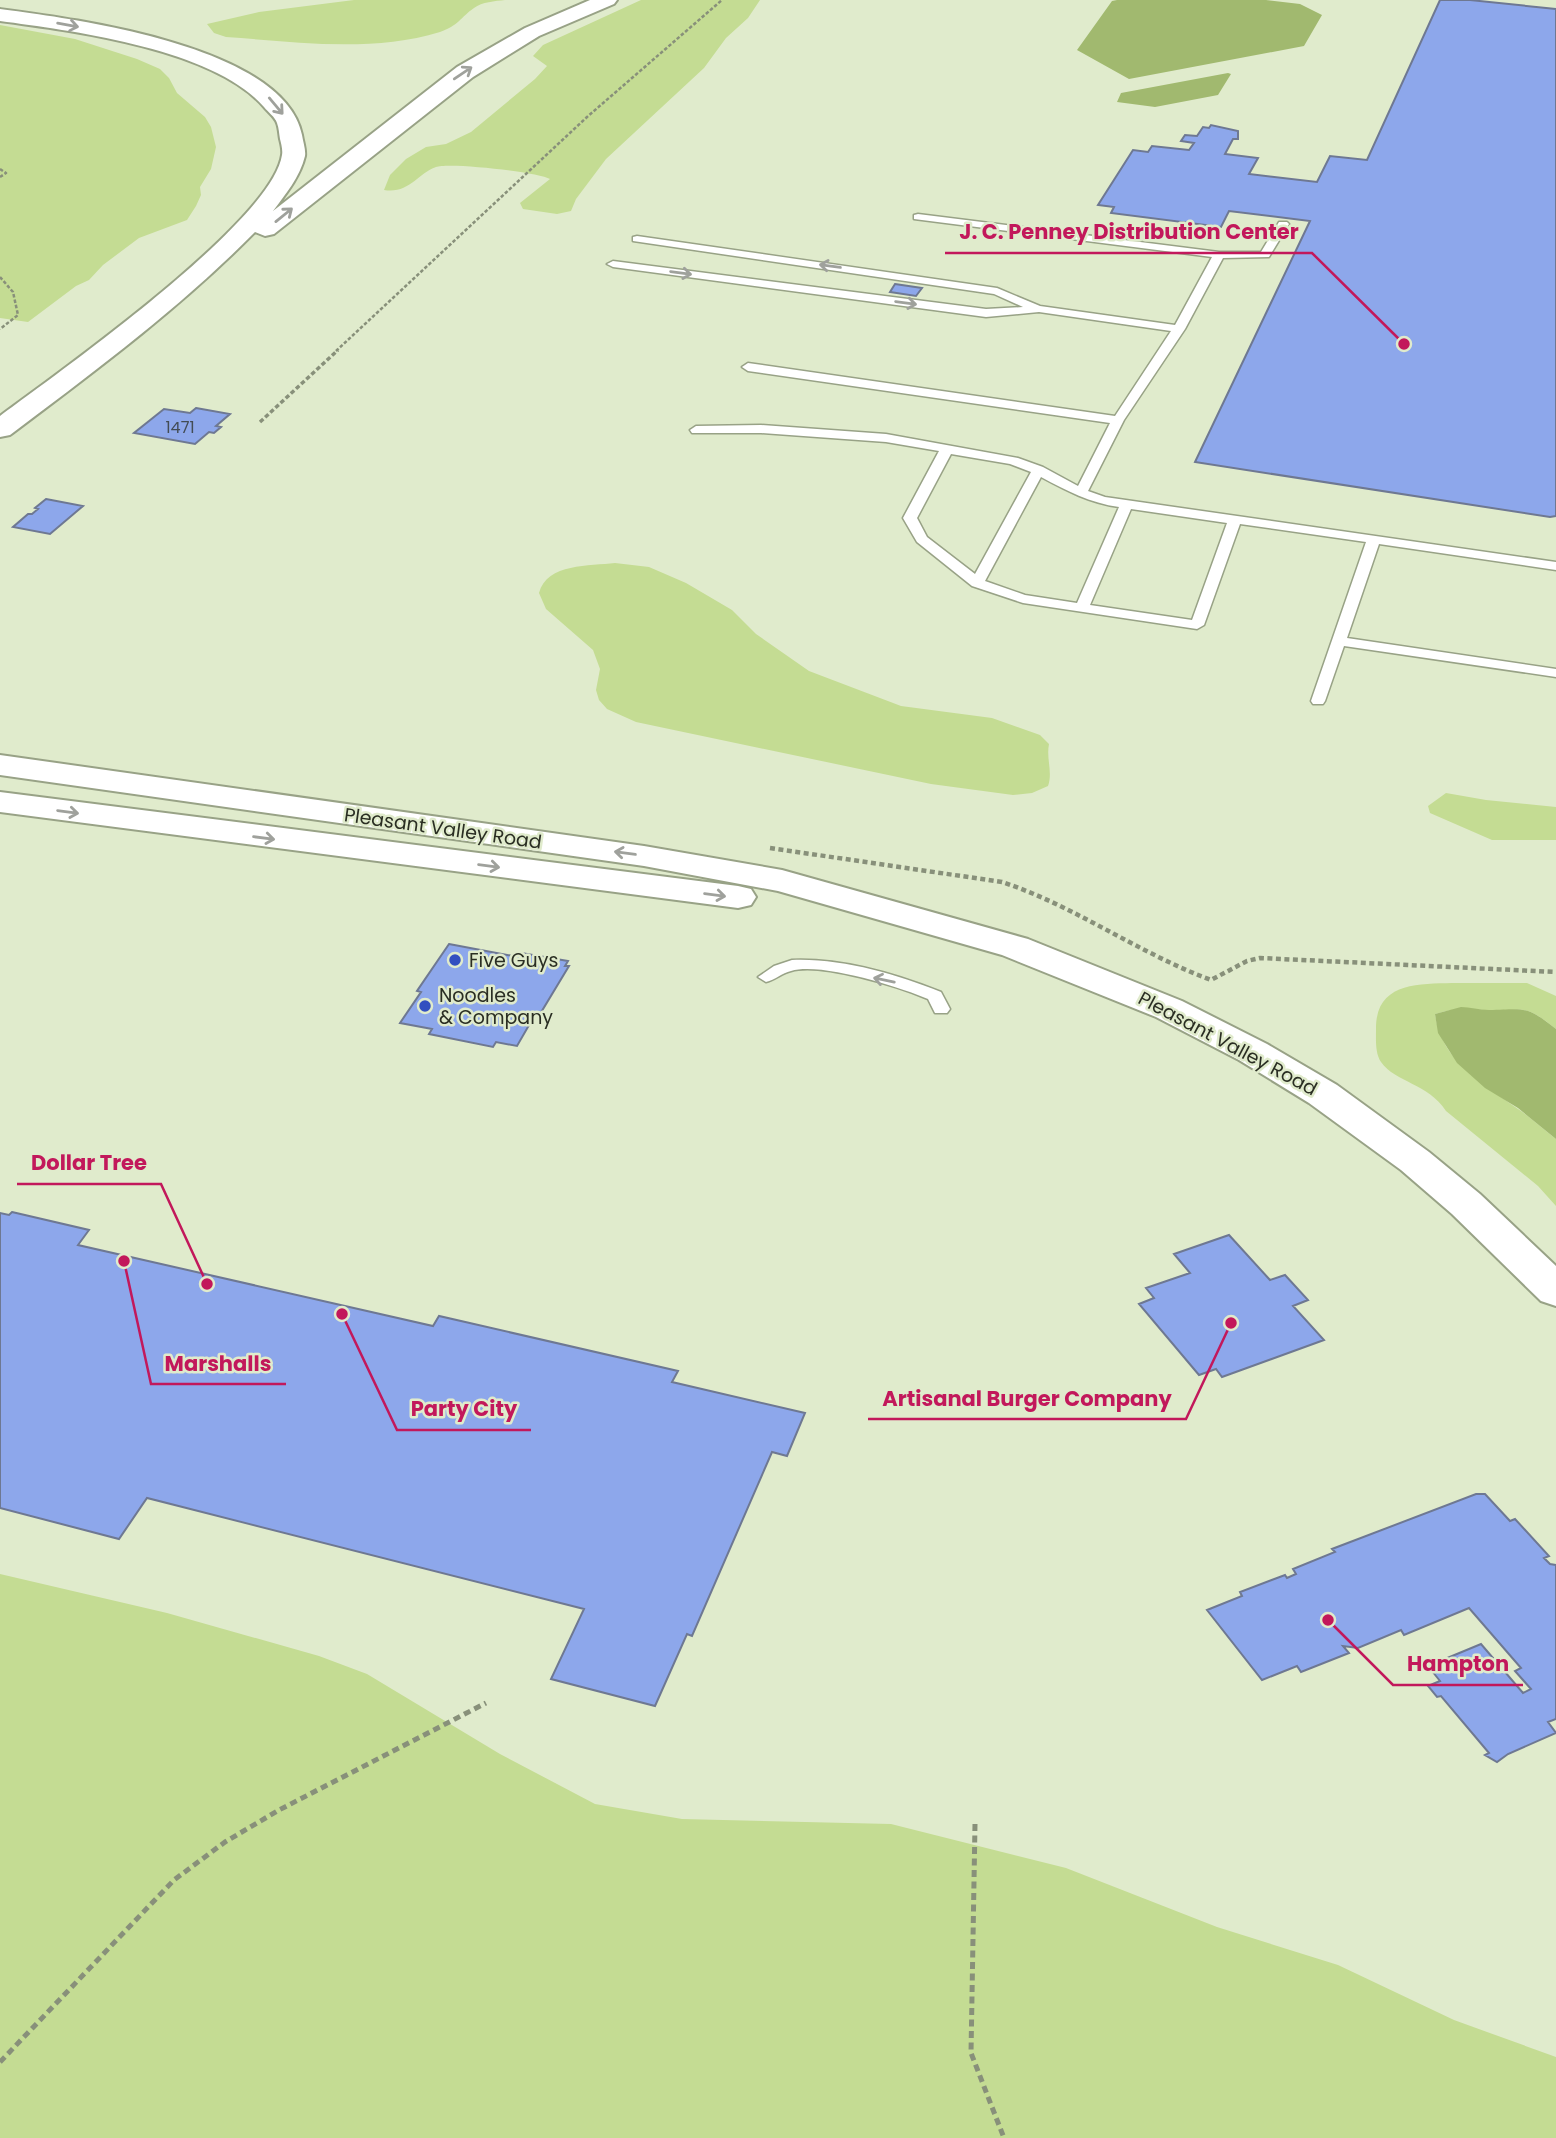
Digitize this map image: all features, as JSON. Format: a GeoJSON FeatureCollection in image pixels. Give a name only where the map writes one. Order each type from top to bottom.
{"type":"FeatureCollection","features":[{"type":"Feature","properties":{"kind":"main road"},"geometry":{"type":"LineString","coordinates":[[0,429],[207,266],[276,221],[418,106],[473,66],[532,32],[607,0]]}},
{"type":"Feature","properties":{"kind":"main road"},"geometry":{"type":"LineString","coordinates":[[0,15],[87,29],[181,51],[236,74],[277,106],[287,121],[294,142],[288,173],[266,206],[207,266]]}},
{"type":"Feature","properties":{"kind":"main road","name":"Pleasant Valley Road"},"geometry":{"type":"LineString","coordinates":[[0,765],[644,856],[782,881],[984,937],[1059,963],[1160,1005],[1254,1052],[1323,1094],[1415,1161],[1465,1204],[1556,1291]]}},
{"type":"Feature","properties":{"kind":"main road"},"geometry":{"type":"LineString","coordinates":[[153,823],[177,790]]}},
{"type":"Feature","properties":{"kind":"main road"},"geometry":{"type":"LineString","coordinates":[[196,829],[219,796]]}},
{"type":"Feature","properties":{"kind":"main road","name":"Pleasant Valley Road"},"geometry":{"type":"LineString","coordinates":[[0,802],[760,900],[883,911]]}},
{"type":"Feature","properties":{"kind":"lane"},"geometry":{"type":"LineString","coordinates":[[918,216],[1219,255],[1265,255],[1283,224]]}},
{"type":"Feature","properties":{"kind":"lane"},"geometry":{"type":"LineString","coordinates":[[637,239],[998,290],[1039,309]]}},
{"type":"Feature","properties":{"kind":"lane"},"geometry":{"type":"LineString","coordinates":[[1081,494],[1118,420],[1179,329],[1219,255]]}},
{"type":"Feature","properties":{"kind":"lane"},"geometry":{"type":"LineString","coordinates":[[613,264],[986,313],[1039,309],[1179,329]]}},
{"type":"Feature","properties":{"kind":"lane"},"geometry":{"type":"LineString","coordinates":[[748,366],[1118,420]]}},
{"type":"Feature","properties":{"kind":"lane"},"geometry":{"type":"LineString","coordinates":[[696,430],[761,429],[886,438],[1013,461],[1038,470],[1081,494],[1102,501],[1556,566]]}},
{"type":"Feature","properties":{"kind":"lane"},"geometry":{"type":"LineString","coordinates":[[947,449],[910,518],[922,539],[977,583],[1023,599],[1197,625],[1235,520]]}},
{"type":"Feature","properties":{"kind":"lane"},"geometry":{"type":"LineString","coordinates":[[977,583],[1038,470]]}},
{"type":"Feature","properties":{"kind":"lane"},"geometry":{"type":"LineString","coordinates":[[1082,608],[1127,504]]}},
{"type":"Feature","properties":{"kind":"lane"},"geometry":{"type":"LineString","coordinates":[[1318,701],[1374,539]]}},
{"type":"Feature","properties":{"kind":"lane"},"geometry":{"type":"LineString","coordinates":[[1339,641],[1556,674]]}},
{"type":"Feature","properties":{"kind":"lane"},"geometry":{"type":"LineString","coordinates":[[766,978],[794,965],[830,968],[914,986],[935,996],[941,1009]]}},
{"type":"Feature","properties":{"kind":"path"},"geometry":{"type":"LineString","coordinates":[[260,422],[587,117],[722,0]]}},
{"type":"Feature","properties":{"kind":"path"},"geometry":{"type":"LineString","coordinates":[[0,169],[6,173],[0,177]]}},
{"type":"Feature","properties":{"kind":"path"},"geometry":{"type":"LineString","coordinates":[[0,277],[13,292],[18,315],[0,329]]}},
{"type":"Feature","properties":{"kind":"path"},"geometry":{"type":"LineString","coordinates":[[1106,931],[1211,980],[1218,979],[1248,960],[1260,958],[1556,972]]}},
{"type":"Feature","properties":{"kind":"path"},"geometry":{"type":"LineString","coordinates":[[0,2062],[174,1880],[225,1842],[279,1810],[486,1703]]}},
{"type":"Feature","properties":{"kind":"path"},"geometry":{"type":"LineString","coordinates":[[975,1824],[971,2053],[1004,2138]]}},
{"type":"Feature","properties":{"kind":"shaded area"},"geometry":{"type":"Polygon","coordinates":[[[354,0],[505,0],[477,6],[446,30],[387,42],[334,44],[226,37],[214,33],[207,24],[259,12],[354,0]]]}},
{"type":"Feature","properties":{"kind":"shaded area"},"geometry":{"type":"Polygon","coordinates":[[[641,0],[760,0],[748,18],[726,38],[704,68],[606,159],[576,199],[571,211],[557,214],[523,209],[520,203],[550,179],[493,168],[436,167],[400,189],[384,190],[390,175],[406,159],[426,147],[446,144],[471,132],[535,79],[547,66],[533,56],[543,45],[641,0]]]}},
{"type":"Feature","properties":{"kind":"shaded area"},"geometry":{"type":"Polygon","coordinates":[[[1266,0],[1300,4],[1322,15],[1304,46],[1129,79],[1077,50],[1112,1],[1266,0]]]}},
{"type":"Feature","properties":{"kind":"shaded area"},"geometry":{"type":"Polygon","coordinates":[[[0,25],[75,39],[160,69],[169,78],[177,93],[205,117],[211,127],[216,147],[211,169],[200,187],[201,195],[187,220],[139,238],[103,265],[89,280],[76,286],[28,322],[0,318],[0,25]]]}},
{"type":"Feature","properties":{"kind":"shaded area"},"geometry":{"type":"Polygon","coordinates":[[[1231,74],[1218,95],[1155,107],[1117,102],[1121,93],[1231,74]]]}},
{"type":"Feature","properties":{"kind":"shaded area"},"geometry":{"type":"Polygon","coordinates":[[[615,563],[649,567],[686,583],[732,610],[756,634],[809,671],[901,706],[992,718],[1040,735],[1049,744],[1048,786],[1032,793],[1013,795],[931,784],[636,722],[607,709],[599,700],[596,690],[600,669],[593,650],[546,609],[539,593],[544,583],[560,571],[615,563]]]}},
{"type":"Feature","properties":{"kind":"shaded area"},"geometry":{"type":"Polygon","coordinates":[[[1446,793],[1556,807],[1556,840],[1492,840],[1430,813],[1428,806],[1446,793]]]}},
{"type":"Feature","properties":{"kind":"shaded area"},"geometry":{"type":"Polygon","coordinates":[[[1527,983],[1556,996],[1556,1029],[1535,1014],[1522,1010],[1460,1009],[1435,1014],[1445,1045],[1454,1058],[1478,1080],[1556,1139],[1556,1206],[1538,1186],[1446,1111],[1430,1094],[1395,1075],[1379,1058],[1376,1030],[1382,1003],[1400,989],[1425,984],[1527,983]]]}},
{"type":"Feature","properties":{"kind":"shaded area"},"geometry":{"type":"Polygon","coordinates":[[[1461,1007],[1525,1010],[1556,1029],[1556,1139],[1518,1108],[1485,1088],[1457,1063],[1438,1033],[1435,1014],[1461,1007]]]}},
{"type":"Feature","properties":{"kind":"shaded area"},"geometry":{"type":"Polygon","coordinates":[[[0,1574],[167,1613],[319,1656],[367,1674],[500,1754],[595,1804],[682,1819],[891,1824],[1066,1868],[1217,1927],[1338,1965],[1454,2020],[1556,2057],[1556,2138],[0,2138],[0,1574]]]}},
{"type":"Feature","properties":{"kind":"building"},"geometry":{"type":"Polygon","coordinates":[[[1440,0],[1470,0],[1556,9],[1556,516],[1195,462],[1310,221],[1229,211],[1221,227],[1111,213],[1114,207],[1098,205],[1133,150],[1148,152],[1152,146],[1189,150],[1194,143],[1181,141],[1185,135],[1197,136],[1203,127],[1209,128],[1211,125],[1238,131],[1238,139],[1233,139],[1225,154],[1258,158],[1249,174],[1317,182],[1330,156],[1367,160],[1440,0]]]}},
{"type":"Feature","properties":{"kind":"building"},"geometry":{"type":"Polygon","coordinates":[[[895,284],[922,288],[916,296],[890,292],[895,284]]]}},
{"type":"Feature","properties":{"kind":"building"},"geometry":{"type":"Polygon","coordinates":[[[196,408],[230,414],[216,426],[221,427],[214,433],[209,432],[195,444],[134,433],[164,409],[190,413],[196,408]]]}},
{"type":"Feature","properties":{"kind":"building"},"geometry":{"type":"Polygon","coordinates":[[[46,499],[83,506],[50,534],[13,527],[38,509],[35,508],[46,499]]]}},
{"type":"Feature","properties":{"kind":"building"},"geometry":{"type":"Polygon","coordinates":[[[449,944],[513,956],[516,952],[568,961],[565,966],[569,966],[517,1046],[496,1042],[493,1047],[429,1034],[432,1029],[400,1023],[421,992],[417,991],[449,944]]]}},
{"type":"Feature","properties":{"kind":"building"},"geometry":{"type":"Polygon","coordinates":[[[12,1212],[89,1230],[78,1245],[433,1326],[439,1316],[678,1371],[672,1382],[805,1413],[787,1456],[772,1452],[692,1636],[687,1634],[655,1706],[551,1679],[584,1609],[147,1498],[119,1539],[0,1508],[0,1213],[9,1215],[12,1212]]]}},
{"type":"Feature","properties":{"kind":"building"},"geometry":{"type":"Polygon","coordinates":[[[1229,1235],[1270,1280],[1285,1275],[1308,1300],[1293,1306],[1324,1340],[1222,1377],[1216,1369],[1199,1375],[1139,1304],[1154,1298],[1146,1288],[1190,1273],[1174,1254],[1229,1235]]]}},
{"type":"Feature","properties":{"kind":"building"},"geometry":{"type":"Polygon","coordinates":[[[1476,1494],[1485,1494],[1510,1521],[1515,1519],[1549,1556],[1544,1558],[1550,1564],[1556,1565],[1556,1719],[1548,1722],[1556,1733],[1508,1754],[1497,1762],[1485,1755],[1489,1753],[1441,1696],[1437,1697],[1428,1686],[1440,1681],[1428,1666],[1481,1644],[1523,1693],[1531,1689],[1515,1671],[1521,1668],[1469,1608],[1404,1635],[1401,1630],[1358,1648],[1343,1646],[1349,1653],[1301,1672],[1297,1666],[1262,1680],[1207,1610],[1242,1596],[1240,1592],[1285,1575],[1287,1578],[1296,1574],[1293,1569],[1335,1552],[1332,1549],[1476,1494]]]}},
{"type":"Feature","properties":{"kind":"place","name":"J. C. Penney Distribution Center"},"geometry":{"type":"Point","coordinates":[1404,344]}},
{"type":"Feature","properties":{"kind":"place","name":"Five Guys"},"geometry":{"type":"Point","coordinates":[455,960]}},
{"type":"Feature","properties":{"kind":"place","name":"Noodles & Company"},"geometry":{"type":"Point","coordinates":[425,1006]}},
{"type":"Feature","properties":{"kind":"place","name":"Marshalls"},"geometry":{"type":"Point","coordinates":[124,1261]}},
{"type":"Feature","properties":{"kind":"place","name":"Dollar Tree"},"geometry":{"type":"Point","coordinates":[207,1284]}},
{"type":"Feature","properties":{"kind":"place","name":"Party City"},"geometry":{"type":"Point","coordinates":[342,1314]}},
{"type":"Feature","properties":{"kind":"place","name":"Artisanal Burger Company"},"geometry":{"type":"Point","coordinates":[1231,1323]}},
{"type":"Feature","properties":{"kind":"place","name":"Hampton"},"geometry":{"type":"Point","coordinates":[1328,1620]}}]}
